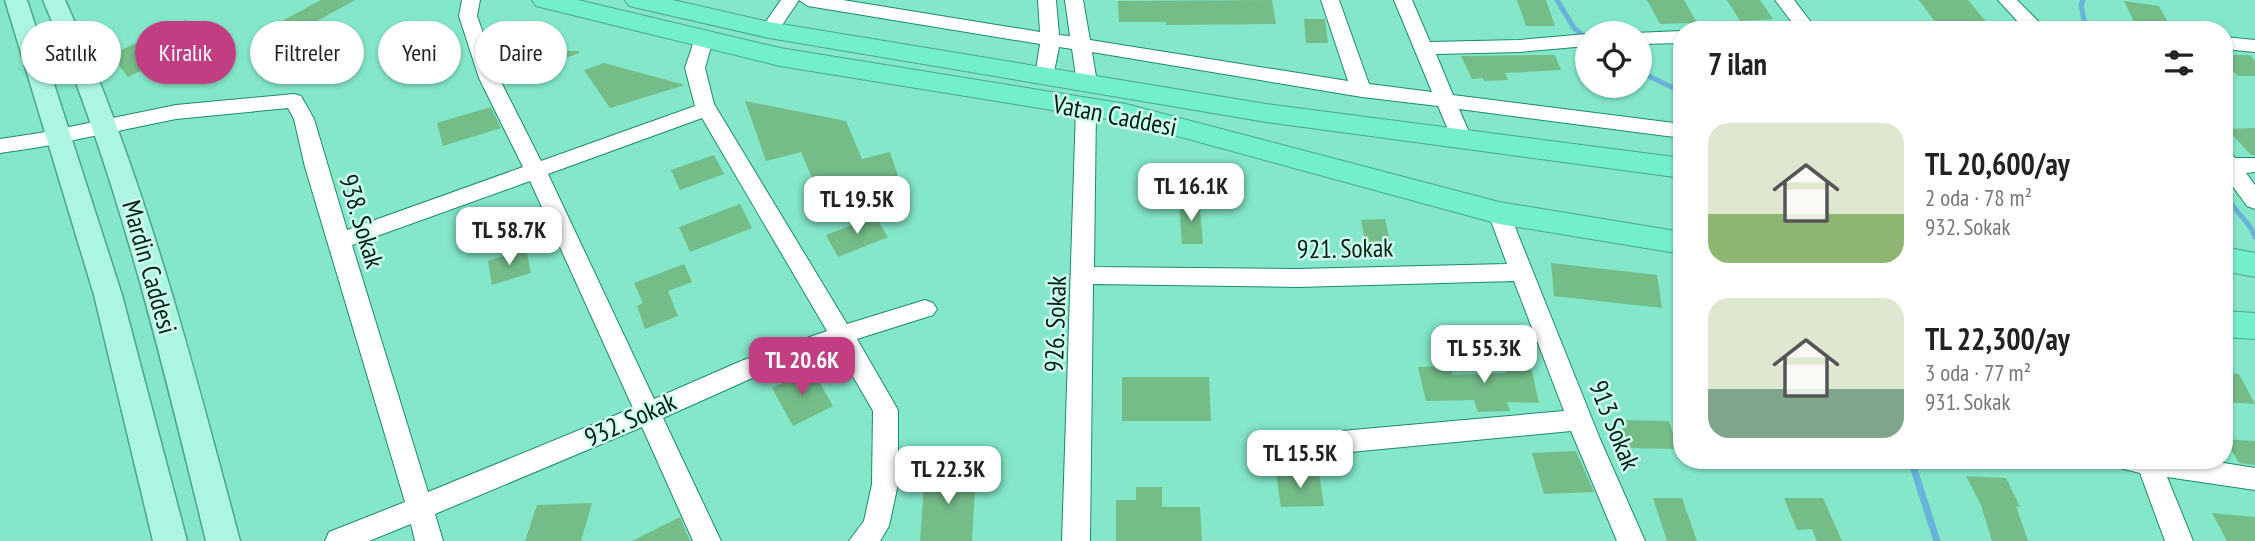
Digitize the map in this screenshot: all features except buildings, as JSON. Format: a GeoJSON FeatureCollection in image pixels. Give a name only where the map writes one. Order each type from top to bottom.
{"type":"FeatureCollection","features":[{"type":"Feature","properties":{"kind":"highway","name":"Vatan Caddesi"},"geometry":{"type":"LineString","coordinates":[[545,0],[780,57],[1087,96],[1266,113],[1673,167]]}},
{"type":"Feature","properties":{"kind":"highway","name":"Vatan Caddesi"},"geometry":{"type":"LineString","coordinates":[[652,2],[769,30],[1045,77],[1126,113],[1499,213],[1673,242]]}},
{"type":"Feature","properties":{"kind":"highway"},"geometry":{"type":"LineString","coordinates":[[2233,325],[2255,326]]}},
{"type":"Feature","properties":{"kind":"main road","name":"Mardin Caddesi"},"geometry":{"type":"LineString","coordinates":[[16,0],[107,295],[170,541]]}},
{"type":"Feature","properties":{"kind":"main road","name":"Mardin Caddesi"},"geometry":{"type":"LineString","coordinates":[[54,0],[80,56],[124,177],[172,342],[223,541]]}},
{"type":"Feature","properties":{"kind":"street"},"geometry":{"type":"LineString","coordinates":[[471,0],[468,16],[489,78],[535,169],[707,541]]}},
{"type":"Feature","properties":{"kind":"street"},"geometry":{"type":"LineString","coordinates":[[769,30],[790,0]]}},
{"type":"Feature","properties":{"kind":"street"},"geometry":{"type":"LineString","coordinates":[[808,0],[1362,90],[1673,130]]}},
{"type":"Feature","properties":{"kind":"street"},"geometry":{"type":"LineString","coordinates":[[1045,77],[1050,40],[1047,0]]}},
{"type":"Feature","properties":{"kind":"street","name":"926. Sokak"},"geometry":{"type":"LineString","coordinates":[[1074,0],[1087,96],[1076,541]]}},
{"type":"Feature","properties":{"kind":"street"},"geometry":{"type":"LineString","coordinates":[[1330,0],[1351,66],[1362,90]]}},
{"type":"Feature","properties":{"kind":"street"},"geometry":{"type":"LineString","coordinates":[[1403,0],[1462,139]]}},
{"type":"Feature","properties":{"kind":"street"},"geometry":{"type":"LineString","coordinates":[[1784,0],[1801,21]]}},
{"type":"Feature","properties":{"kind":"street"},"geometry":{"type":"LineString","coordinates":[[2007,0],[2028,21]]}},
{"type":"Feature","properties":{"kind":"street"},"geometry":{"type":"LineString","coordinates":[[1652,37],[1673,37]]}},
{"type":"Feature","properties":{"kind":"street"},"geometry":{"type":"LineString","coordinates":[[703,38],[695,68],[707,109],[886,410],[885,484],[876,526],[863,541]]}},
{"type":"Feature","properties":{"kind":"street"},"geometry":{"type":"LineString","coordinates":[[1423,48],[1519,46],[1575,41]]}},
{"type":"Feature","properties":{"kind":"street"},"geometry":{"type":"LineString","coordinates":[[2233,44],[2255,46]]}},
{"type":"Feature","properties":{"kind":"street","name":"938. Sokak"},"geometry":{"type":"LineString","coordinates":[[105,125],[240,102],[294,101],[304,119],[316,167],[429,541]]}},
{"type":"Feature","properties":{"kind":"street"},"geometry":{"type":"LineString","coordinates":[[339,241],[707,109]]}},
{"type":"Feature","properties":{"kind":"street"},"geometry":{"type":"LineString","coordinates":[[0,146],[59,139],[105,125]]}},
{"type":"Feature","properties":{"kind":"street"},"geometry":{"type":"LineString","coordinates":[[2233,163],[2255,165]]}},
{"type":"Feature","properties":{"kind":"street"},"geometry":{"type":"LineString","coordinates":[[2233,170],[2255,201]]}},
{"type":"Feature","properties":{"kind":"street","name":"913 Sokak"},"geometry":{"type":"LineString","coordinates":[[1499,213],[1631,541]]}},
{"type":"Feature","properties":{"kind":"street","name":"921. Sokak"},"geometry":{"type":"LineString","coordinates":[[1084,276],[1128,274],[1298,278],[1522,272]]}},
{"type":"Feature","properties":{"kind":"street","name":"932. Sokak"},"geometry":{"type":"LineString","coordinates":[[339,541],[649,414],[696,389],[842,334],[925,309]]}},
{"type":"Feature","properties":{"kind":"street"},"geometry":{"type":"LineString","coordinates":[[1319,444],[1581,420]]}},
{"type":"Feature","properties":{"kind":"street"},"geometry":{"type":"LineString","coordinates":[[2146,469],[2179,541]]}},
{"type":"Feature","properties":{"kind":"street"},"geometry":{"type":"LineString","coordinates":[[2192,469],[2255,479]]}},
{"type":"Feature","properties":{"kind":"waterway"},"geometry":{"type":"LineString","coordinates":[[1557,0],[1575,29]]}},
{"type":"Feature","properties":{"kind":"waterway"},"geometry":{"type":"LineString","coordinates":[[2083,0],[2081,5],[2084,21]]}},
{"type":"Feature","properties":{"kind":"waterway"},"geometry":{"type":"LineString","coordinates":[[1652,78],[1673,88]]}},
{"type":"Feature","properties":{"kind":"waterway"},"geometry":{"type":"LineString","coordinates":[[2233,206],[2255,237]]}},
{"type":"Feature","properties":{"kind":"waterway"},"geometry":{"type":"LineString","coordinates":[[1914,469],[1937,541]]}}]}
